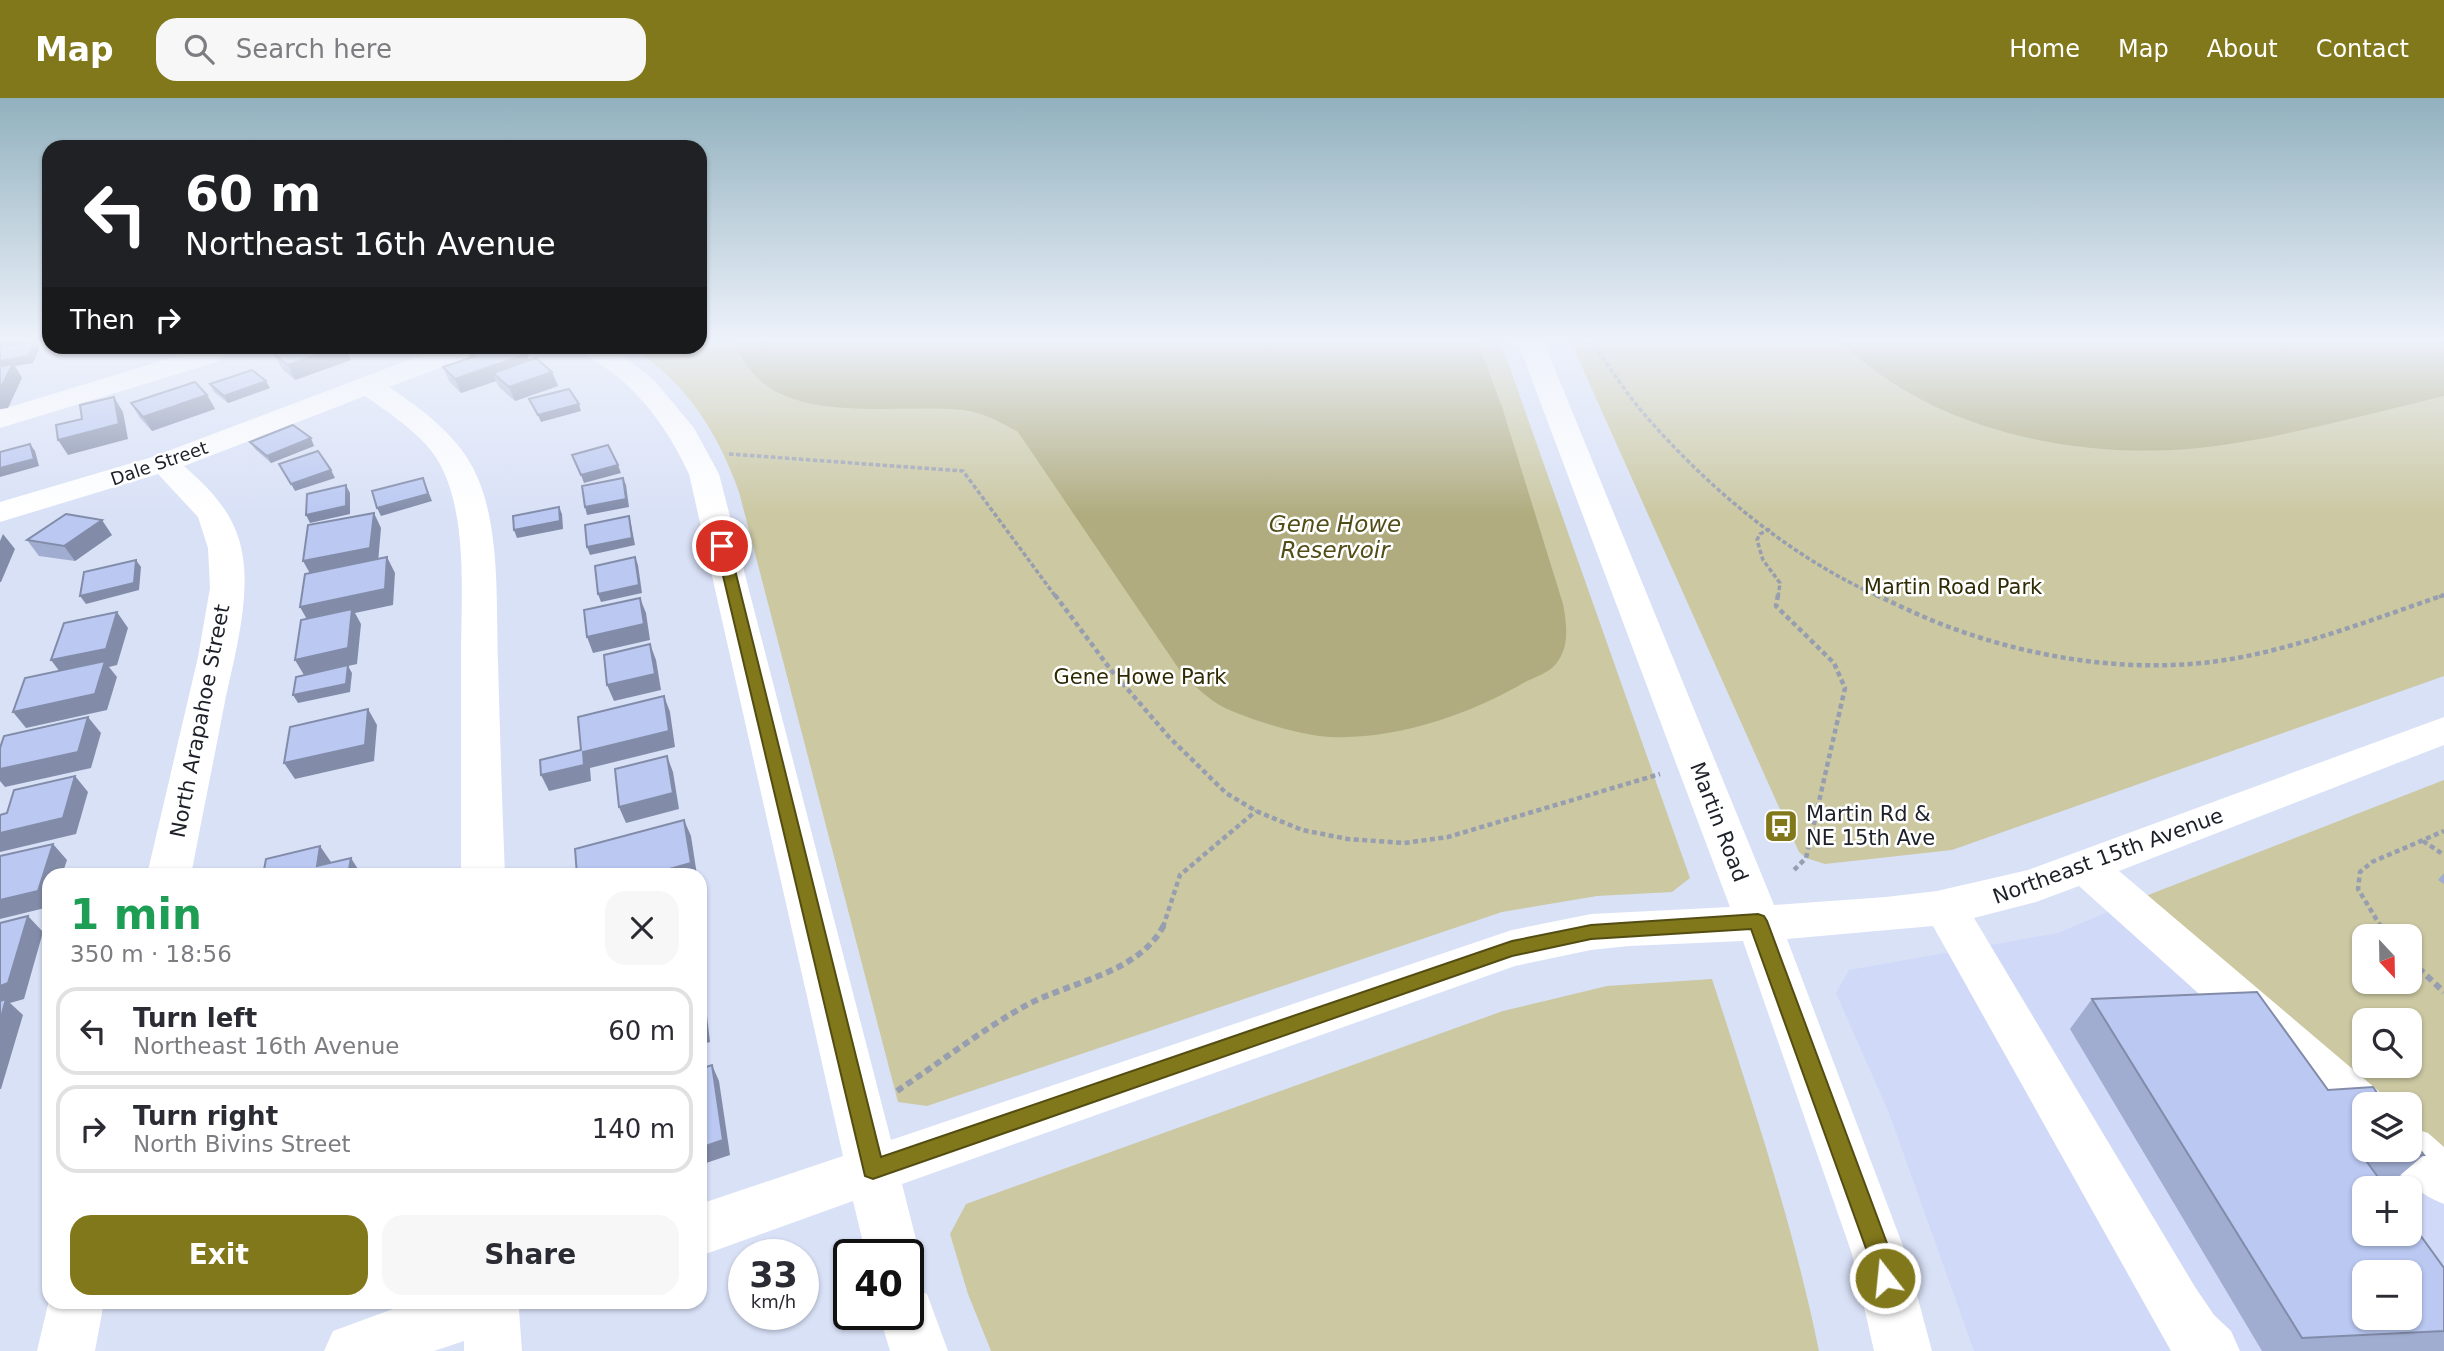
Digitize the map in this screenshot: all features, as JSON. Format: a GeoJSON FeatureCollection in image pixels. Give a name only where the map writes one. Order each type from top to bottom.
{"type":"FeatureCollection","features":[{"type":"Feature","properties":{"kind":"street"},"geometry":{"type":"LineString","coordinates":[[0,419],[68,398]]}},
{"type":"Feature","properties":{"kind":"street","name":"Dale Street"},"geometry":{"type":"LineString","coordinates":[[0,512],[163,463],[336,398]]}},
{"type":"Feature","properties":{"kind":"street"},"geometry":{"type":"LineString","coordinates":[[387,398],[411,415],[452,458],[472,521],[478,568],[483,868]]}},
{"type":"Feature","properties":{"kind":"street"},"geometry":{"type":"LineString","coordinates":[[657,398],[690,443],[704,474],[889,1239]]}},
{"type":"Feature","properties":{"kind":"street","name":"Martin Road"},"geometry":{"type":"LineString","coordinates":[[1553,398],[1758,921],[1879,1254],[1903,1351]]}},
{"type":"Feature","properties":{"kind":"street","name":"North Arapahoe Street"},"geometry":{"type":"LineString","coordinates":[[163,463],[195,492],[215,515],[225,548],[227,588],[216,657],[171,868]]}},
{"type":"Feature","properties":{"kind":"street","name":"Northeast 15th Avenue"},"geometry":{"type":"LineString","coordinates":[[707,1228],[1512,948],[1591,932],[1912,913],[1991,900],[2086,867],[2444,730]]}},
{"type":"Feature","properties":{"kind":"street"},"geometry":{"type":"LineString","coordinates":[[2086,867],[2352,1100]]}},
{"type":"Feature","properties":{"kind":"street"},"geometry":{"type":"LineString","coordinates":[[1946,909],[2175,1307],[2194,1335],[2211,1351]]}},
{"type":"Feature","properties":{"kind":"street"},"geometry":{"type":"LineString","coordinates":[[2422,1161],[2444,1180]]}},
{"type":"Feature","properties":{"kind":"street"},"geometry":{"type":"LineString","coordinates":[[66,1351],[75,1309]]}},
{"type":"Feature","properties":{"kind":"street"},"geometry":{"type":"LineString","coordinates":[[353,1351],[492,1315]]}},
{"type":"Feature","properties":{"kind":"street"},"geometry":{"type":"LineString","coordinates":[[912,1330],[919,1351]]}},
{"type":"Feature","properties":{"kind":"path"},"geometry":{"type":"LineString","coordinates":[[1633,398],[1675,448],[1715,486],[1770,529],[1873,594],[1924,618],[1981,639],[2047,656],[2122,664],[2186,664],[2265,653],[2444,595]]}},
{"type":"Feature","properties":{"kind":"path"},"geometry":{"type":"LineString","coordinates":[[721,454],[962,471],[1111,670],[1161,728],[1227,793],[1256,811],[1302,830],[1348,839],[1404,843],[1448,837],[1660,774]]}},
{"type":"Feature","properties":{"kind":"path"},"geometry":{"type":"LineString","coordinates":[[1770,529],[1760,534],[1757,540],[1763,560],[1780,583],[1776,606],[1784,619],[1829,655],[1842,672],[1845,688],[1806,858],[1794,870]]}},
{"type":"Feature","properties":{"kind":"path"},"geometry":{"type":"LineString","coordinates":[[1656,761],[1665,787]]}},
{"type":"Feature","properties":{"kind":"path"},"geometry":{"type":"LineString","coordinates":[[890,1096],[1018,1010],[1063,987],[1133,959],[1152,944],[1163,929],[1170,915],[1174,884],[1180,875],[1256,811]]}},
{"type":"Feature","properties":{"kind":"path"},"geometry":{"type":"LineString","coordinates":[[2379,924],[2358,890],[2360,872],[2372,862],[2444,831]]}},
{"type":"Feature","properties":{"kind":"path"},"geometry":{"type":"LineString","coordinates":[[2423,840],[2444,855]]}},
{"type":"Feature","properties":{"kind":"path"},"geometry":{"type":"LineString","coordinates":[[2422,971],[2444,992]]}},
{"type":"Feature","properties":{"kind":"shaded area"},"geometry":{"type":"Polygon","coordinates":[[[2143,897],[2352,1093],[2352,1162],[2422,1162],[2422,1138],[2444,1157],[2444,1351],[1974,1351],[1889,1113],[1836,993],[1849,970],[2058,933],[2143,897]]]}},
{"type":"Feature","properties":{"kind":"green space","name":"Gene Howe Park"},"geometry":{"type":"Polygon","coordinates":[[[688,398],[1521,398],[1690,878],[1672,892],[1597,896],[1502,912],[927,1106],[898,1102],[739,492],[721,449],[688,398]]]}},
{"type":"Feature","properties":{"kind":"green space","name":"Martin Road Park"},"geometry":{"type":"Polygon","coordinates":[[[1596,398],[2444,398],[2444,676],[1952,850],[1825,864],[1806,858],[1799,852],[1596,398]]]}},
{"type":"Feature","properties":{"kind":"green space"},"geometry":{"type":"Polygon","coordinates":[[[2444,780],[2444,1157],[2422,1138],[2422,1092],[2369,1092],[2353,1078],[2422,1078],[2422,1008],[2352,1008],[2352,1077],[2143,897],[2444,780]]]}},
{"type":"Feature","properties":{"kind":"green space"},"geometry":{"type":"Polygon","coordinates":[[[1712,979],[1784,1210],[1819,1351],[991,1351],[968,1294],[950,1234],[966,1204],[1503,1011],[1607,986],[1712,979]]]}},
{"type":"Feature","properties":{"kind":"water","name":"Gene Howe Reservoir"},"geometry":{"type":"Polygon","coordinates":[[[793,398],[1499,398],[1563,604],[1566,628],[1563,651],[1549,670],[1505,693],[1458,714],[1407,729],[1355,737],[1330,737],[1290,730],[1246,717],[1218,704],[1185,678],[1018,432],[999,421],[972,411],[819,405],[793,398]]]}},
{"type":"Feature","properties":{"kind":"water"},"geometry":{"type":"Polygon","coordinates":[[[2434,398],[2274,436],[2216,446],[2167,450],[2117,450],[2066,445],[2015,435],[1966,419],[1919,399],[2434,398]]]}},
{"type":"Feature","properties":{"kind":"building"},"geometry":{"type":"Polygon","coordinates":[[[114,398],[119,424],[58,440],[56,425],[82,419],[80,405],[114,398]]]}},
{"type":"Feature","properties":{"kind":"building"},"geometry":{"type":"Polygon","coordinates":[[[145,398],[197,398],[143,417],[131,403],[145,398]]]}},
{"type":"Feature","properties":{"kind":"building"},"geometry":{"type":"Polygon","coordinates":[[[575,398],[579,404],[538,415],[529,399],[575,398]]]}},
{"type":"Feature","properties":{"kind":"building"},"geometry":{"type":"Polygon","coordinates":[[[293,425],[311,438],[267,456],[250,442],[293,425]]]}},
{"type":"Feature","properties":{"kind":"building"},"geometry":{"type":"Polygon","coordinates":[[[30,444],[34,459],[0,468],[0,452],[30,444]]]}},
{"type":"Feature","properties":{"kind":"building"},"geometry":{"type":"Polygon","coordinates":[[[608,445],[618,465],[581,475],[572,455],[608,445]]]}},
{"type":"Feature","properties":{"kind":"building"},"geometry":{"type":"Polygon","coordinates":[[[318,451],[331,470],[291,484],[279,464],[318,451]]]}},
{"type":"Feature","properties":{"kind":"building"},"geometry":{"type":"Polygon","coordinates":[[[423,478],[428,494],[377,508],[372,491],[423,478]]]}},
{"type":"Feature","properties":{"kind":"building"},"geometry":{"type":"Polygon","coordinates":[[[623,478],[626,499],[585,507],[582,486],[623,478]]]}},
{"type":"Feature","properties":{"kind":"building"},"geometry":{"type":"Polygon","coordinates":[[[346,485],[346,506],[306,515],[307,494],[346,485]]]}},
{"type":"Feature","properties":{"kind":"building"},"geometry":{"type":"Polygon","coordinates":[[[559,507],[560,521],[514,530],[513,516],[559,507]]]}},
{"type":"Feature","properties":{"kind":"building"},"geometry":{"type":"Polygon","coordinates":[[[374,513],[370,548],[303,561],[308,525],[374,513]]]}},
{"type":"Feature","properties":{"kind":"building"},"geometry":{"type":"Polygon","coordinates":[[[66,514],[102,520],[64,546],[27,540],[66,514]]]}},
{"type":"Feature","properties":{"kind":"building"},"geometry":{"type":"Polygon","coordinates":[[[629,516],[632,538],[587,547],[585,525],[629,516]]]}},
{"type":"Feature","properties":{"kind":"building"},"geometry":{"type":"Polygon","coordinates":[[[387,557],[385,589],[300,607],[305,574],[387,557]]]}},
{"type":"Feature","properties":{"kind":"building"},"geometry":{"type":"Polygon","coordinates":[[[635,557],[639,585],[598,594],[595,566],[635,557]]]}},
{"type":"Feature","properties":{"kind":"building"},"geometry":{"type":"Polygon","coordinates":[[[136,560],[134,583],[80,596],[84,572],[136,560]]]}},
{"type":"Feature","properties":{"kind":"building"},"geometry":{"type":"Polygon","coordinates":[[[640,598],[644,624],[587,637],[584,610],[640,598]]]}},
{"type":"Feature","properties":{"kind":"building"},"geometry":{"type":"Polygon","coordinates":[[[352,609],[348,648],[295,660],[301,620],[352,609]]]}},
{"type":"Feature","properties":{"kind":"building"},"geometry":{"type":"Polygon","coordinates":[[[117,612],[106,649],[51,660],[64,623],[117,612]]]}},
{"type":"Feature","properties":{"kind":"building"},"geometry":{"type":"Polygon","coordinates":[[[650,644],[655,674],[607,685],[604,655],[650,644]]]}},
{"type":"Feature","properties":{"kind":"building"},"geometry":{"type":"Polygon","coordinates":[[[105,661],[95,694],[13,712],[25,678],[105,661]]]}},
{"type":"Feature","properties":{"kind":"building"},"geometry":{"type":"Polygon","coordinates":[[[348,665],[346,684],[293,695],[296,677],[348,665]]]}},
{"type":"Feature","properties":{"kind":"building"},"geometry":{"type":"Polygon","coordinates":[[[664,696],[669,731],[583,752],[584,765],[541,775],[540,760],[581,750],[578,717],[664,696]]]}},
{"type":"Feature","properties":{"kind":"building"},"geometry":{"type":"Polygon","coordinates":[[[368,709],[365,745],[284,763],[290,727],[368,709]]]}},
{"type":"Feature","properties":{"kind":"building"},"geometry":{"type":"Polygon","coordinates":[[[88,717],[78,752],[0,769],[0,748],[4,736],[88,717]]]}},
{"type":"Feature","properties":{"kind":"building"},"geometry":{"type":"Polygon","coordinates":[[[667,756],[673,793],[619,807],[615,769],[667,756]]]}},
{"type":"Feature","properties":{"kind":"building"},"geometry":{"type":"Polygon","coordinates":[[[75,776],[63,818],[0,833],[0,815],[7,813],[14,790],[75,776]]]}},
{"type":"Feature","properties":{"kind":"building"},"geometry":{"type":"Polygon","coordinates":[[[684,820],[691,863],[673,868],[576,868],[575,849],[684,820]]]}},
{"type":"Feature","properties":{"kind":"building"},"geometry":{"type":"Polygon","coordinates":[[[53,844],[45,868],[42,868],[38,891],[0,900],[0,856],[53,844]]]}},
{"type":"Feature","properties":{"kind":"building"},"geometry":{"type":"Polygon","coordinates":[[[320,846],[317,866],[351,858],[349,868],[264,868],[266,859],[320,846]]]}},
{"type":"Feature","properties":{"kind":"building"},"geometry":{"type":"Polygon","coordinates":[[[28,916],[8,983],[0,986],[0,923],[28,916]]]}},
{"type":"Feature","properties":{"kind":"building"},"geometry":{"type":"Polygon","coordinates":[[[2257,992],[2328,1090],[2373,1087],[2377,1092],[2352,1092],[2352,1162],[2367,1162],[2377,1176],[2352,1176],[2352,1246],[2422,1246],[2422,1238],[2444,1268],[2444,1331],[2302,1338],[2092,999],[2257,992]]]}},
{"type":"Feature","properties":{"kind":"building"},"geometry":{"type":"Polygon","coordinates":[[[6,999],[0,1021],[0,1001],[6,999]]]}},
{"type":"Feature","properties":{"kind":"building"},"geometry":{"type":"Polygon","coordinates":[[[712,1065],[723,1140],[707,1146],[707,1067],[712,1065]]]}},
{"type":"Feature","properties":{"kind":"place","name":"Martin Rd & NE 15th Ave"},"geometry":{"type":"Point","coordinates":[1781,826]}},
{"type":"Feature","properties":{"kind":"route"},"geometry":{"type":"LineString","coordinates":[[722,546],[873,1169],[1512,948],[1591,932],[1758,921],[1879,1254],[1885,1278]]}}]}
